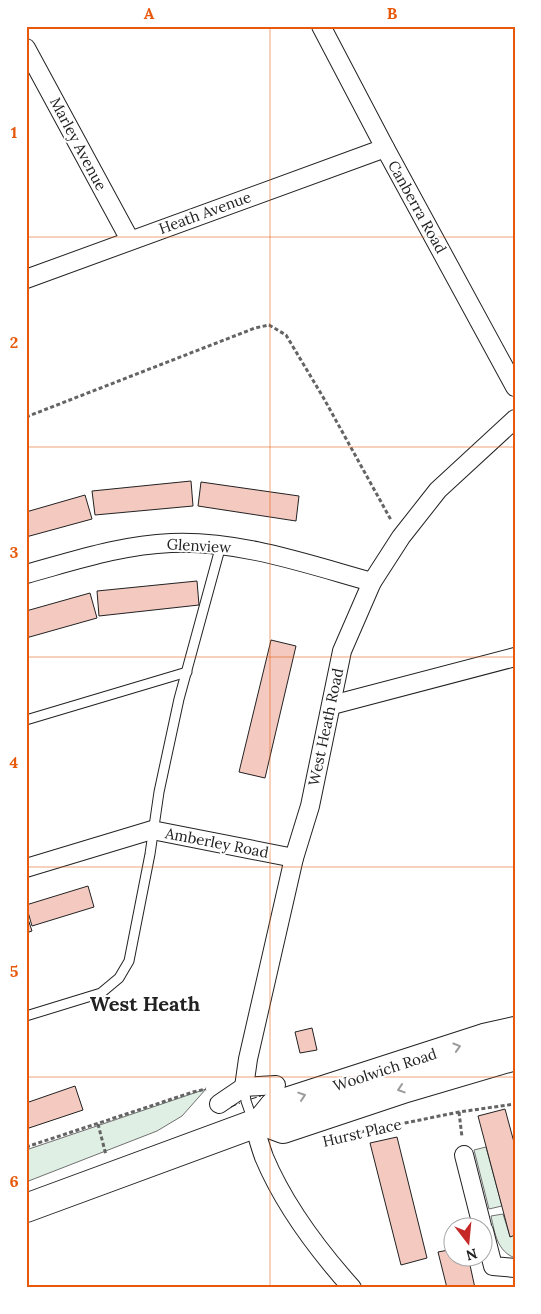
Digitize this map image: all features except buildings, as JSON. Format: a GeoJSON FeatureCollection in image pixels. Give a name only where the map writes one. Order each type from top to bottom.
{"type":"FeatureCollection","features":[{"type":"Feature","properties":{"kind":"main road","name":"Woolwich Road"},"geometry":{"type":"LineString","coordinates":[[26,1208],[258,1123],[274,1106],[515,1031]]}},
{"type":"Feature","properties":{"kind":"main road","name":"Woolwich Road"},"geometry":{"type":"LineString","coordinates":[[258,1123],[283,1129],[398,1090],[515,1056]]}},
{"type":"Feature","properties":{"kind":"street","name":"Canberra Road"},"geometry":{"type":"LineString","coordinates":[[320,26],[515,387]]}},
{"type":"Feature","properties":{"kind":"street","name":"Marley Avenue"},"geometry":{"type":"LineString","coordinates":[[26,48],[130,240]]}},
{"type":"Feature","properties":{"kind":"street","name":"Heath Avenue"},"geometry":{"type":"LineString","coordinates":[[26,279],[385,148]]}},
{"type":"Feature","properties":{"kind":"street","name":"West Heath Road"},"geometry":{"type":"LineString","coordinates":[[244,1088],[248,1059],[294,858],[310,806],[342,651],[372,582],[401,537],[438,490],[515,420]]}},
{"type":"Feature","properties":{"kind":"street","name":"Glenview"},"geometry":{"type":"LineString","coordinates":[[26,574],[110,551],[170,543],[221,545],[297,562],[372,582]]}},
{"type":"Feature","properties":{"kind":"street"},"geometry":{"type":"LineString","coordinates":[[332,706],[515,657]]}},
{"type":"Feature","properties":{"kind":"street","name":"Amberley Road"},"geometry":{"type":"LineString","coordinates":[[26,868],[152,830],[294,858]]}},
{"type":"Feature","properties":{"kind":"street"},"geometry":{"type":"LineString","coordinates":[[219,1104],[244,1088],[276,1085]]}},
{"type":"Feature","properties":{"kind":"street"},"geometry":{"type":"LineString","coordinates":[[258,1123],[264,1157],[305,1231],[352,1288]]}},
{"type":"Feature","properties":{"kind":"street"},"geometry":{"type":"LineString","coordinates":[[464,1155],[479,1216]]}},
{"type":"Feature","properties":{"kind":"street"},"geometry":{"type":"LineString","coordinates":[[492,1266],[515,1268]]}},
{"type":"Feature","properties":{"kind":"lane"},"geometry":{"type":"LineString","coordinates":[[26,1016],[101,993],[119,978],[129,961],[150,854],[159,792],[179,699],[221,545]]}},
{"type":"Feature","properties":{"kind":"lane"},"geometry":{"type":"LineString","coordinates":[[26,720],[187,672]]}},
{"type":"Feature","properties":{"kind":"lane"},"geometry":{"type":"LineString","coordinates":[[244,1088],[246,1102],[258,1123]]}},
{"type":"Feature","properties":{"kind":"path"},"geometry":{"type":"LineString","coordinates":[[26,417],[255,328],[269,326],[286,335],[401,537]]}},
{"type":"Feature","properties":{"kind":"path"},"geometry":{"type":"LineString","coordinates":[[26,1147],[193,1092],[208,1089]]}},
{"type":"Feature","properties":{"kind":"path","name":"Hurst Place"},"geometry":{"type":"LineString","coordinates":[[340,1136],[459,1112],[515,1104]]}},
{"type":"Feature","properties":{"kind":"path"},"geometry":{"type":"LineString","coordinates":[[459,1112],[464,1155]]}},
{"type":"Feature","properties":{"kind":"path"},"geometry":{"type":"LineString","coordinates":[[98,1124],[111,1177]]}},
{"type":"Feature","properties":{"kind":"green space"},"geometry":{"type":"Polygon","coordinates":[[[206,1089],[182,1116],[157,1131],[26,1182],[26,1150],[206,1089]]]}},
{"type":"Feature","properties":{"kind":"green space"},"geometry":{"type":"Polygon","coordinates":[[[486,1147],[502,1206],[489,1209],[474,1150],[486,1147]]]}},
{"type":"Feature","properties":{"kind":"green space"},"geometry":{"type":"Polygon","coordinates":[[[503,1214],[510,1236],[515,1235],[515,1258],[504,1251],[498,1241],[494,1229],[494,1216],[491,1216],[503,1214]]]}},
{"type":"Feature","properties":{"kind":"fence"},"geometry":{"type":"LineString","coordinates":[[251,1099],[261,1096]]}},
{"type":"Feature","properties":{"kind":"fence"},"geometry":{"type":"LineString","coordinates":[[231,1107],[240,1103]]}},
{"type":"Feature","properties":{"kind":"district","name":"West Heath"},"geometry":{"type":"Point","coordinates":[145,1004]}}]}
